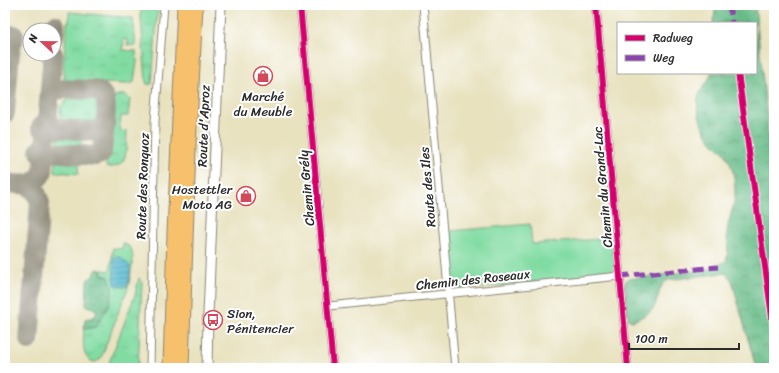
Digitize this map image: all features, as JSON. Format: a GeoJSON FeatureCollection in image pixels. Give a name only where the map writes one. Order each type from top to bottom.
{"type":"FeatureCollection","features":[{"type":"Feature","properties":{"kind":"highway"},"geometry":{"type":"LineString","coordinates":[[170,368],[174,233],[184,5]]}},
{"type":"Feature","properties":{"kind":"highway"},"geometry":{"type":"LineString","coordinates":[[182,368],[188,154],[196,5]]}},
{"type":"Feature","properties":{"kind":"street","name":"Route des Ronquoz"},"geometry":{"type":"LineString","coordinates":[[150,368],[155,136],[164,5]]}},
{"type":"Feature","properties":{"kind":"street","name":"Route d'Aproz"},"geometry":{"type":"LineString","coordinates":[[207,368],[211,318],[221,5]]}},
{"type":"Feature","properties":{"kind":"street","name":"Chemin Grély"},"geometry":{"type":"LineString","coordinates":[[300,5],[333,368]]}},
{"type":"Feature","properties":{"kind":"street","name":"Route des Iles"},"geometry":{"type":"LineString","coordinates":[[423,5],[455,368]]}},
{"type":"Feature","properties":{"kind":"street","name":"Chemin du Grand-Lac"},"geometry":{"type":"LineString","coordinates":[[596,5],[628,368]]}},
{"type":"Feature","properties":{"kind":"street","name":"Chemin des Roseaux"},"geometry":{"type":"LineString","coordinates":[[328,306],[620,276]]}},
{"type":"Feature","properties":{"kind":"green space"},"geometry":{"type":"Polygon","coordinates":[[[140,5],[158,5],[152,84],[147,84],[146,82],[140,5]]]}},
{"type":"Feature","properties":{"kind":"green space"},"geometry":{"type":"Polygon","coordinates":[[[716,5],[755,5],[757,22],[713,22],[716,5]]]}},
{"type":"Feature","properties":{"kind":"green space"},"geometry":{"type":"Polygon","coordinates":[[[69,12],[133,18],[136,46],[127,45],[128,40],[124,39],[123,50],[136,51],[137,62],[134,82],[130,84],[64,82],[63,69],[69,12]]]}},
{"type":"Feature","properties":{"kind":"green space"},"geometry":{"type":"Polygon","coordinates":[[[757,24],[767,118],[774,236],[774,368],[756,368],[732,281],[727,274],[723,273],[668,280],[664,282],[660,289],[655,306],[650,312],[633,321],[629,320],[627,317],[625,286],[628,279],[711,269],[726,261],[728,251],[727,231],[735,195],[734,182],[732,169],[726,155],[707,134],[700,119],[698,97],[711,74],[757,74],[757,24]]]}},
{"type":"Feature","properties":{"kind":"green space"},"geometry":{"type":"Polygon","coordinates":[[[125,95],[130,99],[128,116],[121,116],[120,130],[127,131],[125,156],[119,165],[114,167],[106,167],[113,97],[125,95]]]}},
{"type":"Feature","properties":{"kind":"green space"},"geometry":{"type":"Polygon","coordinates":[[[78,96],[95,99],[99,105],[99,114],[95,121],[83,121],[78,174],[55,172],[61,106],[68,100],[78,96]]]}},
{"type":"Feature","properties":{"kind":"green space"},"geometry":{"type":"Polygon","coordinates":[[[530,224],[532,244],[615,238],[617,269],[615,273],[463,289],[457,289],[452,285],[449,231],[530,224]]]}},
{"type":"Feature","properties":{"kind":"green space"},"geometry":{"type":"Polygon","coordinates":[[[123,243],[130,247],[132,251],[133,260],[129,285],[101,358],[96,362],[91,361],[85,354],[84,350],[84,329],[96,327],[109,306],[101,270],[110,271],[113,248],[122,249],[123,243]]]}},
{"type":"Feature","properties":{"kind":"green space"},"geometry":{"type":"Polygon","coordinates":[[[97,269],[101,270],[101,274],[109,277],[112,291],[111,297],[109,304],[96,327],[84,329],[85,319],[94,317],[97,313],[96,310],[86,306],[87,280],[92,277],[97,269]]]}},
{"type":"Feature","properties":{"kind":"green space"},"geometry":{"type":"Polygon","coordinates":[[[139,278],[142,282],[138,368],[107,368],[135,295],[139,278]]]}},
{"type":"Feature","properties":{"kind":"water"},"geometry":{"type":"Polygon","coordinates":[[[121,257],[130,266],[130,276],[127,286],[124,287],[115,285],[114,279],[113,258],[121,257]]]}},
{"type":"Feature","properties":{"kind":"taxiway"},"geometry":{"type":"LineString","coordinates":[[5,113],[10,53],[14,35]]}},
{"type":"Feature","properties":{"kind":"taxiway"},"geometry":{"type":"LineString","coordinates":[[5,183],[32,183],[40,177],[43,171],[52,62]]}},
{"type":"Feature","properties":{"kind":"taxiway"},"geometry":{"type":"LineString","coordinates":[[39,151],[95,156],[101,154],[102,151],[106,107],[102,94],[94,90],[55,89],[49,95]]}},
{"type":"Feature","properties":{"kind":"taxiway"},"geometry":{"type":"LineString","coordinates":[[41,127],[98,132],[104,127]]}},
{"type":"Feature","properties":{"kind":"taxiway"},"geometry":{"type":"LineString","coordinates":[[27,185],[36,192],[40,203],[29,340]]}},
{"type":"Feature","properties":{"kind":"marked path"},"geometry":{"type":"LineString","coordinates":[[729,5],[732,22]]}},
{"type":"Feature","properties":{"kind":"marked path"},"geometry":{"type":"LineString","coordinates":[[620,276],[718,267]]}},
{"type":"Feature","properties":{"kind":"cycle path"},"geometry":{"type":"LineString","coordinates":[[300,5],[333,368]]}},
{"type":"Feature","properties":{"kind":"cycle path"},"geometry":{"type":"LineString","coordinates":[[596,5],[628,368]]}},
{"type":"Feature","properties":{"kind":"cycle path"},"geometry":{"type":"LineString","coordinates":[[738,74],[774,331]]}},
{"type":"Feature","properties":{"kind":"place","name":"Marché du Meuble"},"geometry":{"type":"Point","coordinates":[263,76]}},
{"type":"Feature","properties":{"kind":"place","name":"Hostettler Moto AG"},"geometry":{"type":"Point","coordinates":[246,196]}},
{"type":"Feature","properties":{"kind":"place","name":"Sion, Pénitencier"},"geometry":{"type":"Point","coordinates":[213,320]}}]}
